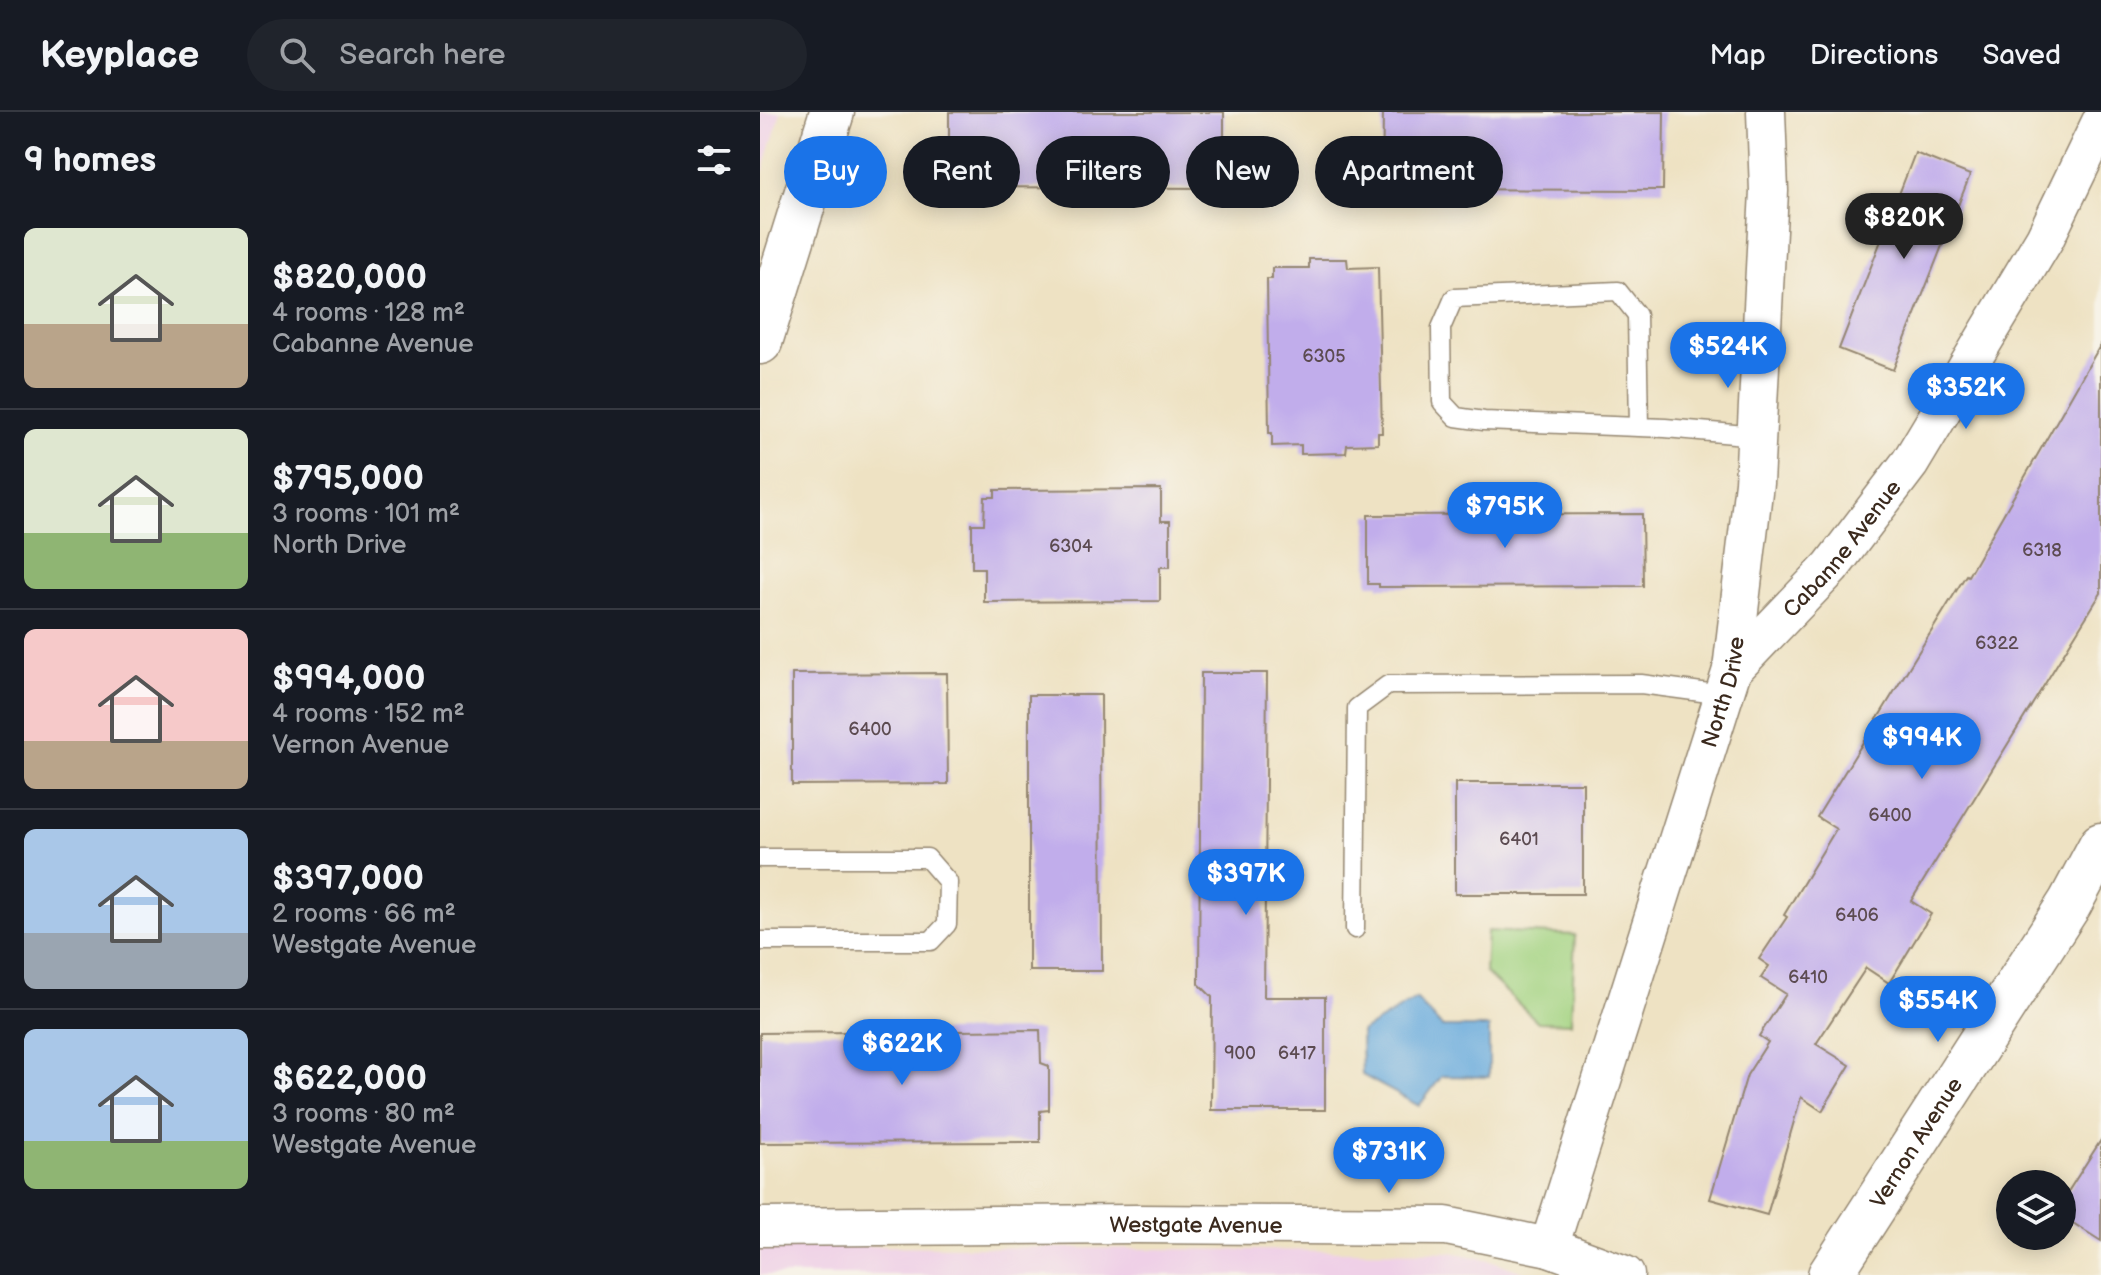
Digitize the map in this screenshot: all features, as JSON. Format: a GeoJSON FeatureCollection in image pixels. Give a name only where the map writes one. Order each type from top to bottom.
{"type":"FeatureCollection","features":[{"type":"Feature","properties":{"kind":"street"},"geometry":{"type":"LineString","coordinates":[[760,342],[832,112]]}},
{"type":"Feature","properties":{"kind":"street","name":"North Drive"},"geometry":{"type":"LineString","coordinates":[[1549,1247],[1728,682],[1754,483],[1769,191],[1766,112]]}},
{"type":"Feature","properties":{"kind":"street","name":"Cabanne Avenue"},"geometry":{"type":"LineString","coordinates":[[1728,682],[1831,567],[1910,463],[2045,238],[2101,122]]}},
{"type":"Feature","properties":{"kind":"street","name":"Vernon Avenue"},"geometry":{"type":"LineString","coordinates":[[1830,1275],[2070,903],[2101,845]]}},
{"type":"Feature","properties":{"kind":"street","name":"Westgate Avenue"},"geometry":{"type":"LineString","coordinates":[[760,1227],[1136,1224],[1446,1226],[1549,1247],[1625,1275]]}},
{"type":"Feature","properties":{"kind":"lane"},"geometry":{"type":"LineString","coordinates":[[1639,427],[1637,315],[1618,291],[1454,298],[1441,328],[1442,402],[1456,417],[1757,436]]}},
{"type":"Feature","properties":{"kind":"lane"},"geometry":{"type":"LineString","coordinates":[[1355,929],[1357,708],[1388,685],[1728,682]]}},
{"type":"Feature","properties":{"kind":"lane"},"geometry":{"type":"LineString","coordinates":[[760,858],[927,858],[948,882],[947,924],[931,941],[760,941]]}},
{"type":"Feature","properties":{"kind":"shaded area"},"geometry":{"type":"Polygon","coordinates":[[[760,112],[781,112],[760,181],[760,112]]]}},
{"type":"Feature","properties":{"kind":"shaded area"},"geometry":{"type":"Polygon","coordinates":[[[760,1245],[1450,1252],[1491,1260],[1530,1275],[760,1275],[760,1245]]]}},
{"type":"Feature","properties":{"kind":"green space"},"geometry":{"type":"Polygon","coordinates":[[[1487,931],[1575,935],[1571,1023],[1538,1022],[1485,972],[1487,931]]]}},
{"type":"Feature","properties":{"kind":"water"},"geometry":{"type":"Polygon","coordinates":[[[1416,999],[1442,1027],[1489,1027],[1489,1077],[1442,1076],[1419,1106],[1362,1075],[1361,1032],[1416,999]]]}},
{"type":"Feature","properties":{"kind":"building"},"geometry":{"type":"Polygon","coordinates":[[[949,112],[1224,112],[1224,136],[1186,136],[1186,188],[1170,188],[1170,136],[1036,136],[1036,187],[1020,187],[1020,136],[949,136],[949,112]]]}},
{"type":"Feature","properties":{"kind":"building"},"geometry":{"type":"Polygon","coordinates":[[[1383,112],[1664,112],[1663,190],[1503,189],[1503,136],[1383,136],[1383,112]]]}},
{"type":"Feature","properties":{"kind":"building"},"geometry":{"type":"Polygon","coordinates":[[[1915,153],[1970,175],[1893,370],[1839,349],[1915,153]]]}},
{"type":"Feature","properties":{"kind":"building"},"geometry":{"type":"Polygon","coordinates":[[[1309,259],[1347,259],[1348,268],[1378,267],[1382,433],[1378,433],[1378,444],[1347,445],[1346,453],[1301,454],[1301,445],[1272,446],[1272,433],[1269,433],[1267,279],[1272,279],[1272,268],[1309,268],[1309,259]]]}},
{"type":"Feature","properties":{"kind":"building"},"geometry":{"type":"Polygon","coordinates":[[[2101,344],[2101,593],[1911,901],[1931,914],[1889,983],[1866,968],[1816,1044],[1850,1065],[1822,1111],[1801,1097],[1767,1215],[1710,1199],[1747,1075],[1768,1042],[1759,1036],[1786,994],[1761,978],[1769,966],[1759,959],[1787,917],[1784,915],[1836,829],[1817,817],[1968,576],[2101,344]]]}},
{"type":"Feature","properties":{"kind":"building"},"geometry":{"type":"Polygon","coordinates":[[[1161,489],[1161,521],[1170,521],[1170,567],[1160,567],[1160,601],[984,602],[984,568],[972,568],[972,524],[984,524],[985,497],[995,497],[995,490],[1161,489]]]}},
{"type":"Feature","properties":{"kind":"building"},"geometry":{"type":"Polygon","coordinates":[[[1642,514],[1643,586],[1379,587],[1379,584],[1368,584],[1368,515],[1642,514]]]}},
{"type":"Feature","properties":{"kind":"building"},"geometry":{"type":"Polygon","coordinates":[[[947,673],[948,784],[792,785],[792,674],[947,673]]]}},
{"type":"Feature","properties":{"kind":"building"},"geometry":{"type":"Polygon","coordinates":[[[1201,673],[1267,673],[1264,997],[1325,997],[1325,1110],[1211,1110],[1212,997],[1199,984],[1201,673]]]}},
{"type":"Feature","properties":{"kind":"building"},"geometry":{"type":"Polygon","coordinates":[[[1029,695],[1101,695],[1102,971],[1029,971],[1029,695]]]}},
{"type":"Feature","properties":{"kind":"building"},"geometry":{"type":"Polygon","coordinates":[[[1455,783],[1583,783],[1583,894],[1455,894],[1455,783]]]}},
{"type":"Feature","properties":{"kind":"building"},"geometry":{"type":"Polygon","coordinates":[[[1040,1030],[1041,1063],[1049,1066],[1049,1110],[1040,1111],[1040,1142],[760,1143],[760,1033],[1040,1030]]]}},
{"type":"Feature","properties":{"kind":"building"},"geometry":{"type":"Polygon","coordinates":[[[2101,1140],[2101,1241],[2076,1225],[2076,1179],[2101,1140]]]}}]}
